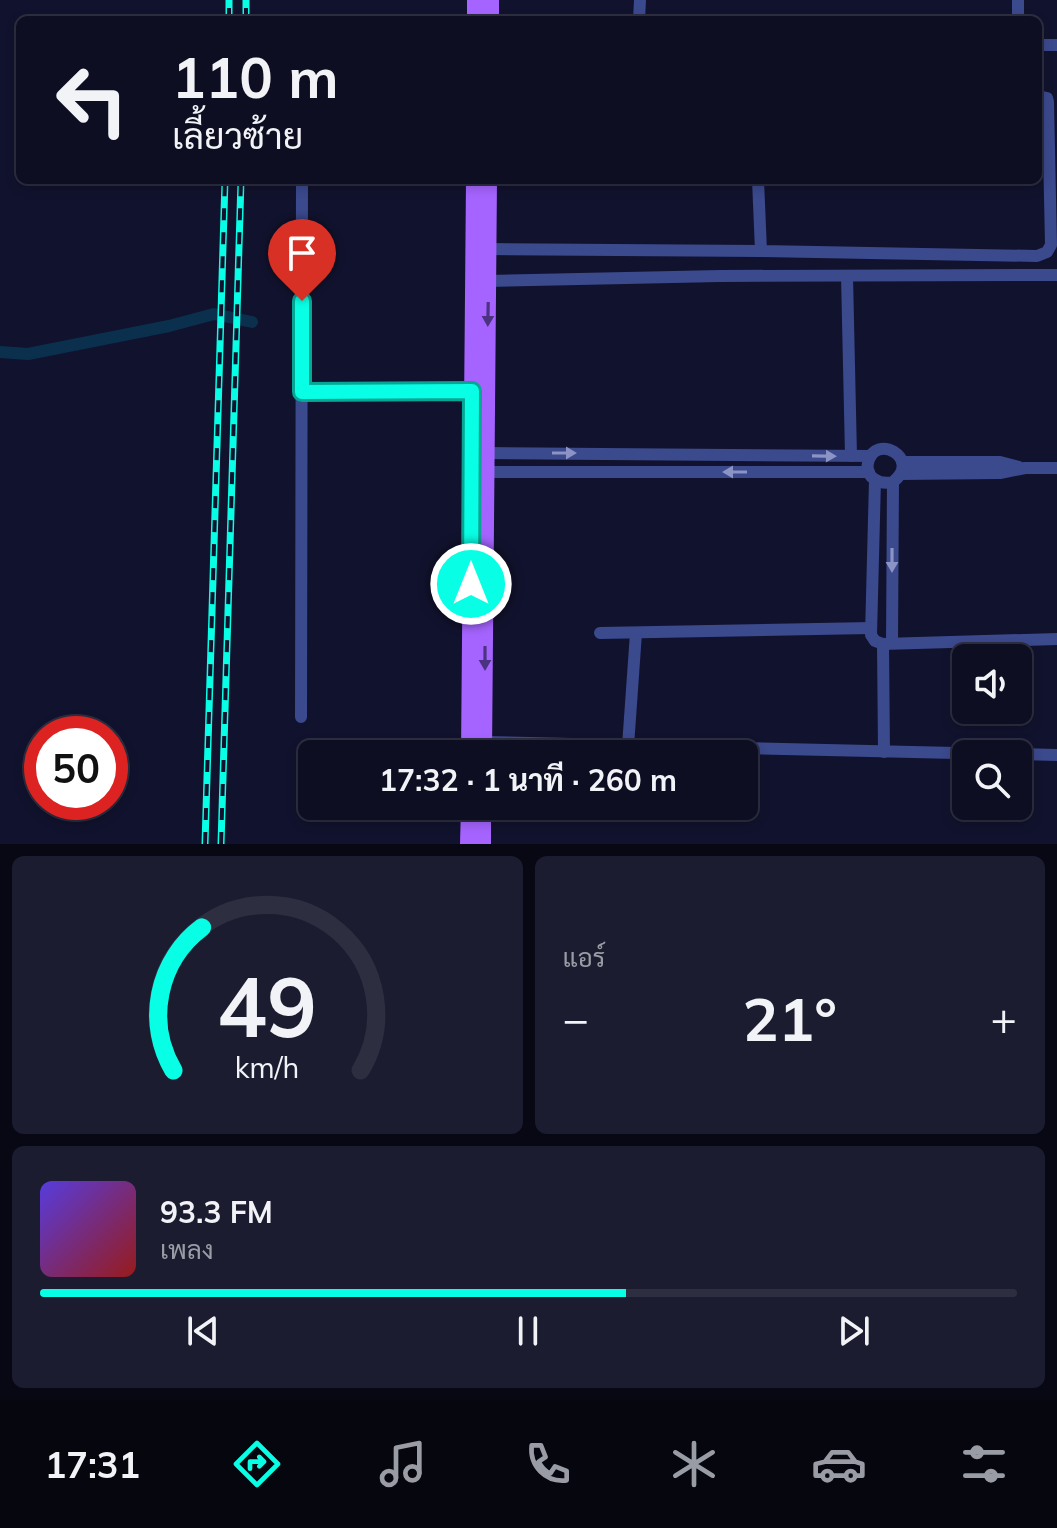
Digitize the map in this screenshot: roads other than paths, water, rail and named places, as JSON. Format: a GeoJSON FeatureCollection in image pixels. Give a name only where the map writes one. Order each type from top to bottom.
{"type":"FeatureCollection","features":[{"type":"Feature","properties":{"kind":"main road"},"geometry":{"type":"LineString","coordinates":[[474,184],[472,391],[479,453]]}},
{"type":"Feature","properties":{"kind":"main road"},"geometry":{"type":"LineString","coordinates":[[484,740],[479,453],[488,281],[489,184]]}},
{"type":"Feature","properties":{"kind":"main road"},"geometry":{"type":"LineString","coordinates":[[469,740],[479,472]]}},
{"type":"Feature","properties":{"kind":"main road"},"geometry":{"type":"LineString","coordinates":[[468,844],[469,820]]}},
{"type":"Feature","properties":{"kind":"main road"},"geometry":{"type":"LineString","coordinates":[[483,820],[483,844]]}},
{"type":"Feature","properties":{"kind":"lane"},"geometry":{"type":"LineString","coordinates":[[488,249],[1037,256],[1047,252],[1051,245],[1048,102],[1042,97]]}},
{"type":"Feature","properties":{"kind":"lane"},"geometry":{"type":"LineString","coordinates":[[301,717],[302,184]]}},
{"type":"Feature","properties":{"kind":"lane"},"geometry":{"type":"LineString","coordinates":[[758,184],[761,251]]}},
{"type":"Feature","properties":{"kind":"lane"},"geometry":{"type":"LineString","coordinates":[[488,281],[720,276],[1057,275]]}},
{"type":"Feature","properties":{"kind":"lane"},"geometry":{"type":"LineString","coordinates":[[847,276],[851,456]]}},
{"type":"Feature","properties":{"kind":"lane"},"geometry":{"type":"LineString","coordinates":[[302,392],[472,391]]}},
{"type":"Feature","properties":{"kind":"lane"},"geometry":{"type":"LineString","coordinates":[[884,752],[887,644],[899,473],[896,452],[880,449],[868,461],[872,476],[871,631],[875,641],[887,644],[1057,639]]}},
{"type":"Feature","properties":{"kind":"lane"},"geometry":{"type":"LineString","coordinates":[[479,453],[871,456]]}},
{"type":"Feature","properties":{"kind":"lane"},"geometry":{"type":"LineString","coordinates":[[479,472],[872,476],[881,483],[899,473],[1000,462],[1025,468],[1057,468]]}},
{"type":"Feature","properties":{"kind":"lane"},"geometry":{"type":"LineString","coordinates":[[600,633],[871,631]]}},
{"type":"Feature","properties":{"kind":"lane"},"geometry":{"type":"LineString","coordinates":[[628,740],[636,633]]}},
{"type":"Feature","properties":{"kind":"lane"},"geometry":{"type":"LineString","coordinates":[[758,749],[952,753]]}},
{"type":"Feature","properties":{"kind":"lane"},"geometry":{"type":"LineString","coordinates":[[1032,754],[1057,755]]}},
{"type":"Feature","properties":{"kind":"waterway"},"geometry":{"type":"LineString","coordinates":[[0,352],[28,354],[214,314],[252,322]]}},
{"type":"Feature","properties":{"kind":"railway"},"geometry":{"type":"LineString","coordinates":[[229,0],[229,16]]}},
{"type":"Feature","properties":{"kind":"railway"},"geometry":{"type":"LineString","coordinates":[[246,0],[246,16]]}},
{"type":"Feature","properties":{"kind":"railway"},"geometry":{"type":"LineString","coordinates":[[205,844],[225,184]]}},
{"type":"Feature","properties":{"kind":"railway"},"geometry":{"type":"LineString","coordinates":[[221,844],[241,184]]}}]}
